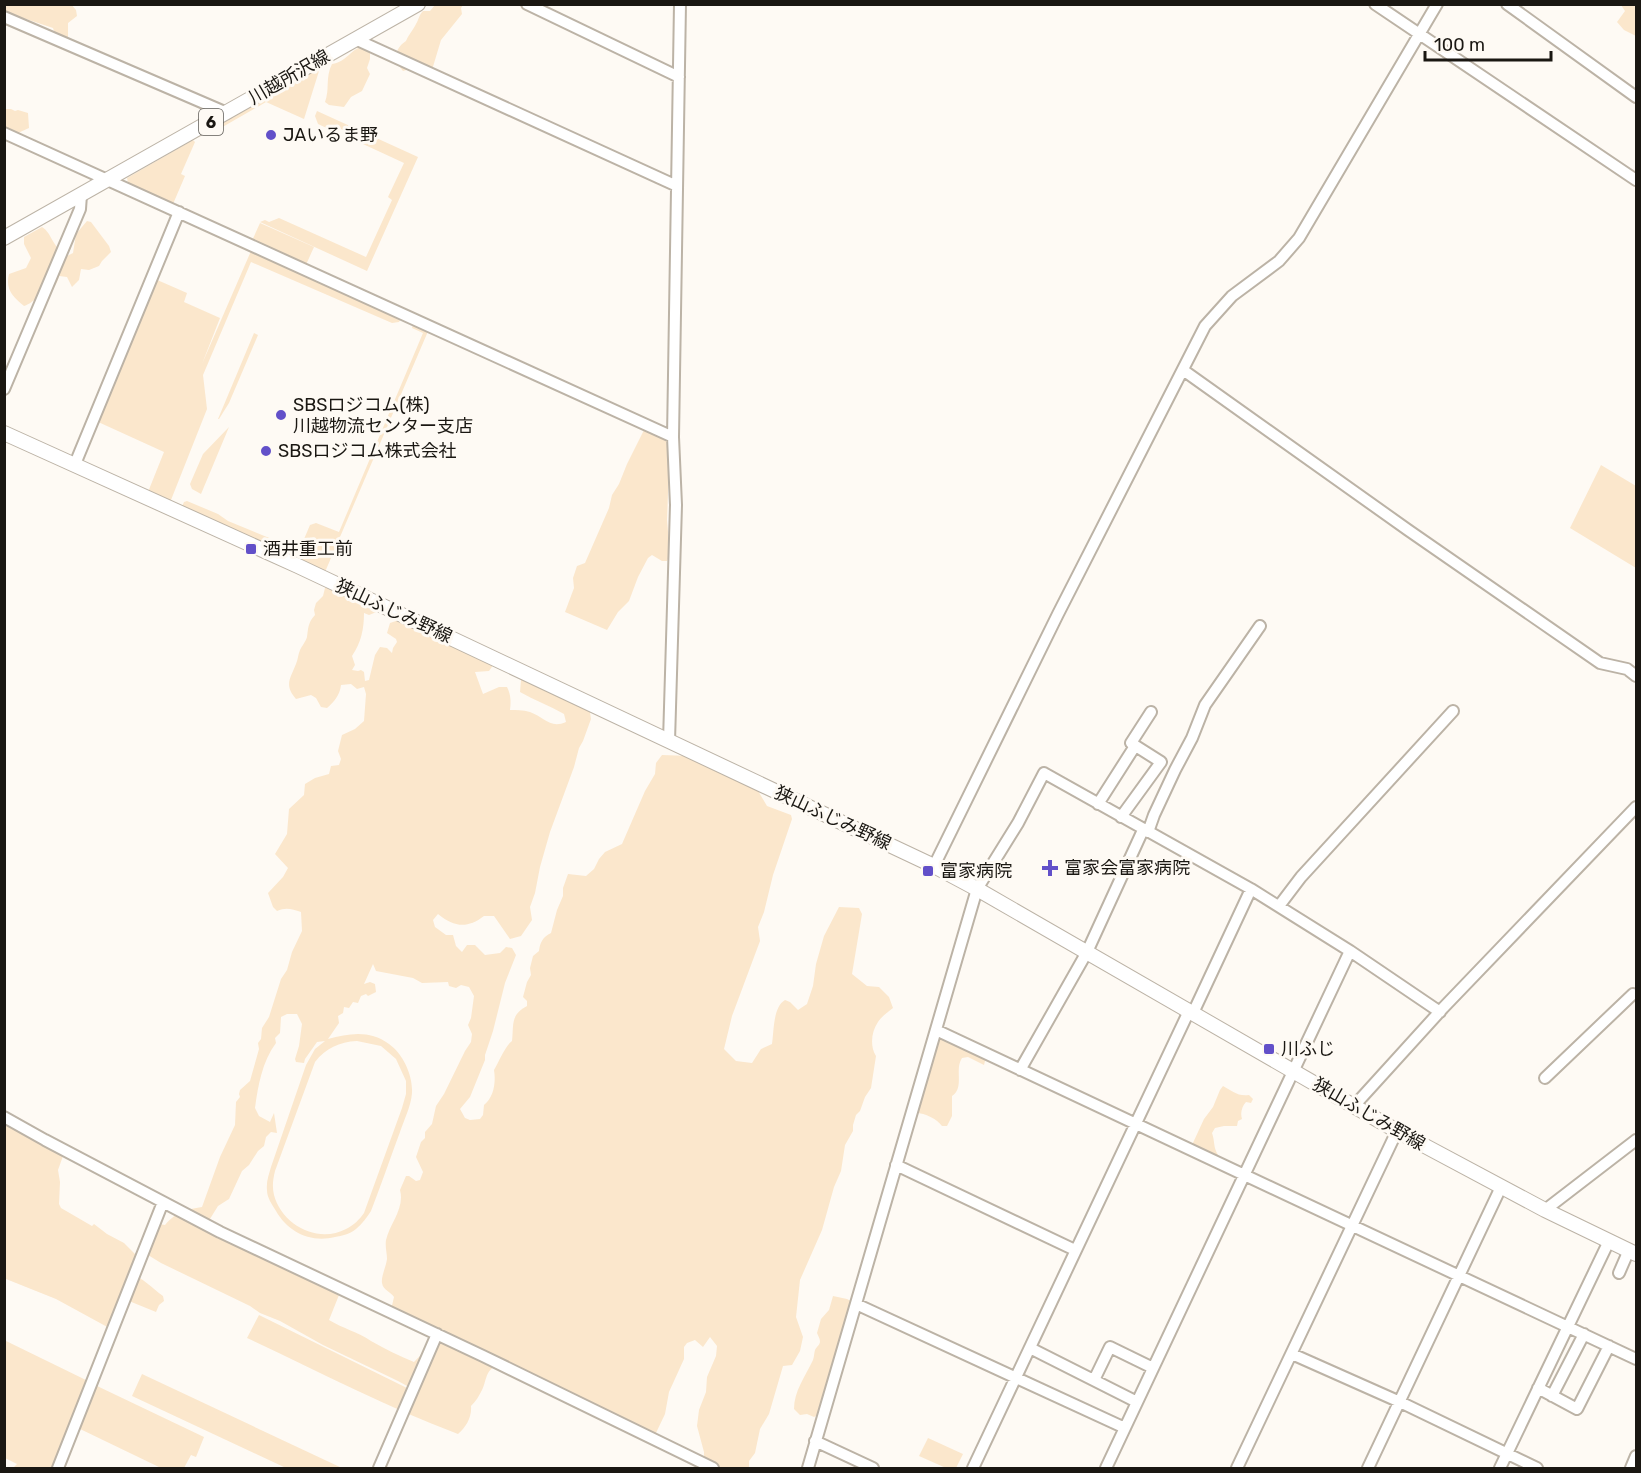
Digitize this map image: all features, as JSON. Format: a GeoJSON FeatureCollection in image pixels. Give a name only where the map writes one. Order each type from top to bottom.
{"type":"FeatureCollection","features":[{"type":"Feature","properties":{"kind":"main road","name":"川越所沢線"},"geometry":{"type":"LineString","coordinates":[[4,238],[417,4]]}},
{"type":"Feature","properties":{"kind":"main road","name":"狭山ふじみ野線"},"geometry":{"type":"LineString","coordinates":[[4,432],[291,562],[934,866],[1088,952],[1397,1131],[1545,1210],[1633,1252]]}},
{"type":"Feature","properties":{"kind":"street"},"geometry":{"type":"LineString","coordinates":[[527,4],[679,77]]}},
{"type":"Feature","properties":{"kind":"street"},"geometry":{"type":"LineString","coordinates":[[669,741],[676,505],[673,437],[680,4]]}},
{"type":"Feature","properties":{"kind":"street"},"geometry":{"type":"LineString","coordinates":[[1375,4],[1636,180]]}},
{"type":"Feature","properties":{"kind":"street"},"geometry":{"type":"LineString","coordinates":[[934,866],[1058,614],[1205,326],[1232,296],[1279,261],[1299,238],[1437,4]]}},
{"type":"Feature","properties":{"kind":"street"},"geometry":{"type":"LineString","coordinates":[[1507,4],[1636,96]]}},
{"type":"Feature","properties":{"kind":"street"},"geometry":{"type":"LineString","coordinates":[[4,17],[227,113]]}},
{"type":"Feature","properties":{"kind":"street"},"geometry":{"type":"LineString","coordinates":[[355,39],[677,186]]}},
{"type":"Feature","properties":{"kind":"street"},"geometry":{"type":"LineString","coordinates":[[4,133],[673,437]]}},
{"type":"Feature","properties":{"kind":"street"},"geometry":{"type":"LineString","coordinates":[[4,389],[80,208],[81,195]]}},
{"type":"Feature","properties":{"kind":"street"},"geometry":{"type":"LineString","coordinates":[[75,464],[179,212]]}},
{"type":"Feature","properties":{"kind":"street"},"geometry":{"type":"LineString","coordinates":[[1182,370],[1600,663],[1627,669],[1636,676]]}},
{"type":"Feature","properties":{"kind":"street"},"geometry":{"type":"LineString","coordinates":[[1020,1070],[1088,952],[1192,738],[1205,705],[1260,626]]}},
{"type":"Feature","properties":{"kind":"street"},"geometry":{"type":"LineString","coordinates":[[1279,906],[1301,877],[1453,711]]}},
{"type":"Feature","properties":{"kind":"street"},"geometry":{"type":"LineString","coordinates":[[1151,712],[1131,743],[1175,770]]}},
{"type":"Feature","properties":{"kind":"street"},"geometry":{"type":"LineString","coordinates":[[1098,804],[1136,746]]}},
{"type":"Feature","properties":{"kind":"street"},"geometry":{"type":"LineString","coordinates":[[1121,817],[1161,762]]}},
{"type":"Feature","properties":{"kind":"street"},"geometry":{"type":"LineString","coordinates":[[808,1468],[977,889],[1018,823],[1044,773],[1251,889],[1350,951],[1440,1012]]}},
{"type":"Feature","properties":{"kind":"street"},"geometry":{"type":"LineString","coordinates":[[1354,1106],[1440,1012],[1636,807]]}},
{"type":"Feature","properties":{"kind":"street"},"geometry":{"type":"LineString","coordinates":[[973,1468],[1017,1379],[1135,1124],[1251,889]]}},
{"type":"Feature","properties":{"kind":"street"},"geometry":{"type":"LineString","coordinates":[[1106,1468],[1350,951]]}},
{"type":"Feature","properties":{"kind":"street"},"geometry":{"type":"LineString","coordinates":[[1545,1078],[1633,994]]}},
{"type":"Feature","properties":{"kind":"street"},"geometry":{"type":"LineString","coordinates":[[936,1030],[1636,1359]]}},
{"type":"Feature","properties":{"kind":"street"},"geometry":{"type":"LineString","coordinates":[[4,1117],[220,1232],[713,1468]]}},
{"type":"Feature","properties":{"kind":"street"},"geometry":{"type":"LineString","coordinates":[[1237,1468],[1397,1131]]}},
{"type":"Feature","properties":{"kind":"street"},"geometry":{"type":"LineString","coordinates":[[1545,1210],[1636,1140]]}},
{"type":"Feature","properties":{"kind":"street"},"geometry":{"type":"LineString","coordinates":[[896,1165],[1075,1251]]}},
{"type":"Feature","properties":{"kind":"street"},"geometry":{"type":"LineString","coordinates":[[1368,1468],[1501,1187]]}},
{"type":"Feature","properties":{"kind":"street"},"geometry":{"type":"LineString","coordinates":[[58,1468],[163,1202]]}},
{"type":"Feature","properties":{"kind":"street"},"geometry":{"type":"LineString","coordinates":[[1500,1468],[1609,1241]]}},
{"type":"Feature","properties":{"kind":"street"},"geometry":{"type":"LineString","coordinates":[[1618,1273],[1633,1252]]}},
{"type":"Feature","properties":{"kind":"street"},"geometry":{"type":"LineString","coordinates":[[856,1304],[1125,1428]]}},
{"type":"Feature","properties":{"kind":"street"},"geometry":{"type":"LineString","coordinates":[[379,1468],[437,1334]]}},
{"type":"Feature","properties":{"kind":"street"},"geometry":{"type":"LineString","coordinates":[[1552,1396],[1584,1334]]}},
{"type":"Feature","properties":{"kind":"street"},"geometry":{"type":"LineString","coordinates":[[1538,1388],[1577,1409],[1609,1346]]}},
{"type":"Feature","properties":{"kind":"street"},"geometry":{"type":"LineString","coordinates":[[1094,1380],[1110,1347],[1153,1368]]}},
{"type":"Feature","properties":{"kind":"street"},"geometry":{"type":"LineString","coordinates":[[1030,1348],[1137,1402]]}},
{"type":"Feature","properties":{"kind":"street"},"geometry":{"type":"LineString","coordinates":[[1292,1354],[1400,1402],[1537,1468]]}},
{"type":"Feature","properties":{"kind":"street"},"geometry":{"type":"LineString","coordinates":[[815,1442],[873,1468]]}},
{"type":"Feature","properties":{"kind":"street"},"geometry":{"type":"LineString","coordinates":[[1631,1468],[1636,1456]]}},
{"type":"Feature","properties":{"kind":"shaded area"},"geometry":{"type":"Polygon","coordinates":[[[71,4],[77,16],[68,23],[68,37],[63,38],[55,34],[53,28],[5,12],[5,5],[71,4]]]}},
{"type":"Feature","properties":{"kind":"shaded area"},"geometry":{"type":"Polygon","coordinates":[[[435,5],[463,5],[462,14],[441,40],[432,70],[413,68],[403,71],[395,61],[398,50],[406,41],[423,11],[430,11],[435,5]]]}},
{"type":"Feature","properties":{"kind":"shaded area"},"geometry":{"type":"Polygon","coordinates":[[[1621,5],[1636,5],[1636,36],[1624,30],[1617,22],[1625,11],[1621,5]]]}},
{"type":"Feature","properties":{"kind":"shaded area"},"geometry":{"type":"Polygon","coordinates":[[[364,46],[370,51],[367,68],[370,74],[362,91],[351,97],[344,107],[329,105],[325,102],[332,64],[364,46]]]}},
{"type":"Feature","properties":{"kind":"shaded area"},"geometry":{"type":"Polygon","coordinates":[[[318,69],[304,119],[266,102],[212,133],[211,130],[318,69]]]}},
{"type":"Feature","properties":{"kind":"shaded area"},"geometry":{"type":"Polygon","coordinates":[[[4,109],[28,113],[29,128],[17,133],[5,130],[4,109]]]}},
{"type":"Feature","properties":{"kind":"shaded area"},"geometry":{"type":"Polygon","coordinates":[[[317,111],[418,157],[367,271],[260,222],[265,220],[269,222],[279,218],[366,257],[392,200],[388,197],[404,163],[350,138],[351,134],[335,126],[333,131],[318,124],[315,116],[317,111]]]}},
{"type":"Feature","properties":{"kind":"shaded area"},"geometry":{"type":"Polygon","coordinates":[[[193,140],[195,142],[181,174],[185,176],[173,204],[128,183],[127,178],[193,140]]]}},
{"type":"Feature","properties":{"kind":"shaded area"},"geometry":{"type":"Polygon","coordinates":[[[87,221],[91,222],[111,252],[99,266],[89,270],[81,269],[79,280],[72,287],[67,277],[59,276],[53,288],[24,306],[11,292],[8,279],[9,274],[26,268],[31,258],[24,244],[24,237],[42,227],[58,249],[67,256],[73,253],[76,234],[87,221]]]}},
{"type":"Feature","properties":{"kind":"shaded area"},"geometry":{"type":"Polygon","coordinates":[[[260,223],[314,247],[305,267],[251,243],[260,223]]]}},
{"type":"Feature","properties":{"kind":"shaded area"},"geometry":{"type":"Polygon","coordinates":[[[251,251],[402,316],[399,322],[392,323],[251,262],[203,375],[207,409],[169,501],[148,492],[164,452],[96,421],[155,279],[187,293],[184,302],[220,318],[202,364],[251,251]]]}},
{"type":"Feature","properties":{"kind":"shaded area"},"geometry":{"type":"Polygon","coordinates":[[[413,324],[429,329],[325,572],[296,558],[310,525],[316,523],[339,532],[423,333],[412,328],[413,324]]]}},
{"type":"Feature","properties":{"kind":"shaded area"},"geometry":{"type":"Polygon","coordinates":[[[254,333],[258,335],[229,403],[218,419],[254,333]]]}},
{"type":"Feature","properties":{"kind":"shaded area"},"geometry":{"type":"Polygon","coordinates":[[[229,427],[201,494],[192,489],[190,484],[203,454],[229,427]]]}},
{"type":"Feature","properties":{"kind":"shaded area"},"geometry":{"type":"Polygon","coordinates":[[[644,430],[670,439],[667,520],[670,554],[667,561],[662,561],[652,555],[648,558],[629,601],[618,612],[607,630],[565,612],[574,588],[573,578],[577,566],[585,563],[609,508],[612,495],[644,430]]]}},
{"type":"Feature","properties":{"kind":"shaded area"},"geometry":{"type":"Polygon","coordinates":[[[1601,465],[1636,486],[1636,568],[1570,528],[1601,465]]]}},
{"type":"Feature","properties":{"kind":"shaded area"},"geometry":{"type":"Polygon","coordinates":[[[187,501],[289,546],[287,551],[284,553],[181,509],[187,501]]]}},
{"type":"Feature","properties":{"kind":"shaded area"},"geometry":{"type":"Polygon","coordinates":[[[330,585],[384,609],[369,615],[364,613],[361,636],[352,656],[355,665],[352,670],[364,672],[365,681],[369,680],[375,655],[380,647],[387,648],[392,653],[397,642],[387,633],[390,623],[402,619],[494,664],[489,671],[475,672],[483,694],[499,687],[507,687],[510,710],[530,712],[551,723],[566,722],[564,714],[520,692],[521,680],[524,678],[584,705],[590,712],[591,719],[550,832],[540,867],[530,907],[532,920],[521,936],[510,939],[494,916],[484,916],[466,925],[455,924],[438,914],[433,920],[435,927],[446,935],[453,935],[456,946],[462,952],[467,945],[475,945],[485,955],[500,953],[506,947],[512,948],[516,955],[505,983],[485,1060],[470,1097],[460,1109],[465,1118],[480,1119],[484,1105],[492,1094],[494,1070],[512,1041],[515,1017],[527,1006],[527,1001],[523,997],[531,975],[533,956],[539,951],[544,938],[551,933],[568,874],[586,876],[594,869],[605,852],[622,844],[655,774],[656,763],[662,755],[690,756],[757,789],[767,806],[791,815],[792,819],[758,927],[760,941],[732,1016],[724,1049],[736,1061],[752,1063],[761,1049],[772,1044],[776,1014],[781,1003],[785,1000],[790,1002],[798,1010],[807,1004],[824,936],[839,907],[859,908],[862,914],[852,974],[867,986],[879,987],[889,997],[893,1008],[879,1020],[874,1030],[872,1044],[876,1056],[871,1088],[856,1115],[853,1131],[845,1145],[841,1171],[822,1230],[800,1280],[796,1317],[803,1337],[800,1351],[792,1365],[783,1366],[769,1414],[760,1429],[755,1453],[749,1461],[749,1468],[720,1468],[704,1461],[697,1426],[699,1410],[706,1392],[707,1377],[716,1356],[717,1346],[710,1337],[703,1347],[695,1340],[684,1347],[684,1359],[669,1392],[665,1414],[655,1435],[497,1366],[488,1373],[481,1392],[471,1406],[468,1422],[458,1434],[378,1400],[247,1338],[259,1315],[407,1388],[398,1381],[148,1255],[159,1224],[165,1225],[182,1212],[202,1207],[220,1157],[235,1125],[236,1102],[240,1097],[240,1090],[250,1081],[262,1028],[269,1017],[281,979],[287,970],[302,931],[301,912],[289,909],[277,911],[268,893],[288,868],[275,854],[287,834],[289,809],[304,795],[305,784],[329,774],[331,766],[339,765],[341,759],[338,751],[342,735],[355,729],[364,721],[366,694],[364,687],[357,689],[351,684],[341,685],[336,698],[327,708],[321,707],[316,698],[311,695],[296,699],[290,690],[290,678],[315,615],[316,603],[323,596],[325,588],[330,585]],[[373,964],[364,984],[370,982],[375,984],[376,992],[368,996],[366,994],[361,996],[358,1003],[353,1002],[349,1008],[344,1007],[343,1013],[338,1016],[339,1023],[328,1039],[344,1035],[375,1036],[399,1053],[411,1079],[412,1093],[409,1108],[371,1211],[351,1232],[338,1237],[309,1237],[287,1225],[269,1198],[267,1187],[269,1175],[306,1065],[315,1049],[325,1041],[317,1042],[304,1063],[296,1062],[302,1024],[297,1014],[287,1014],[281,1017],[280,1033],[275,1038],[276,1043],[264,1066],[255,1108],[259,1116],[270,1122],[274,1113],[277,1133],[271,1132],[266,1137],[264,1146],[242,1171],[229,1199],[218,1206],[205,1227],[327,1287],[339,1295],[329,1320],[414,1362],[429,1346],[442,1342],[449,1335],[391,1310],[394,1297],[382,1283],[387,1259],[386,1240],[399,1209],[400,1190],[406,1176],[416,1181],[420,1180],[423,1172],[416,1157],[421,1142],[425,1138],[425,1132],[432,1124],[436,1106],[471,1042],[472,1034],[468,1025],[474,996],[469,987],[461,985],[456,988],[449,986],[448,982],[422,983],[413,978],[376,971],[373,964]],[[357,1041],[333,1047],[315,1062],[274,1174],[273,1192],[278,1206],[293,1223],[313,1233],[335,1233],[346,1229],[364,1213],[406,1094],[406,1081],[396,1059],[381,1046],[357,1041]]]}},
{"type":"Feature","properties":{"kind":"shaded area"},"geometry":{"type":"Polygon","coordinates":[[[938,1038],[947,1038],[961,1044],[963,1049],[986,1057],[984,1065],[968,1057],[962,1058],[958,1088],[952,1096],[952,1116],[947,1126],[942,1126],[927,1115],[916,1113],[938,1038]]]}},
{"type":"Feature","properties":{"kind":"shaded area"},"geometry":{"type":"Polygon","coordinates":[[[1223,1086],[1238,1094],[1249,1095],[1253,1099],[1251,1103],[1246,1102],[1243,1106],[1242,1119],[1238,1121],[1237,1126],[1215,1128],[1212,1133],[1218,1155],[1216,1158],[1192,1145],[1223,1086]]]}},
{"type":"Feature","properties":{"kind":"shaded area"},"geometry":{"type":"Polygon","coordinates":[[[5,1122],[63,1156],[58,1170],[61,1208],[92,1226],[94,1224],[124,1243],[137,1256],[131,1274],[163,1296],[164,1301],[156,1312],[129,1301],[111,1329],[56,1299],[6,1279],[5,1282],[5,1122]]]}},
{"type":"Feature","properties":{"kind":"shaded area"},"geometry":{"type":"Polygon","coordinates":[[[833,1296],[853,1302],[829,1389],[822,1398],[824,1401],[822,1413],[814,1417],[807,1414],[800,1415],[794,1409],[796,1396],[820,1343],[817,1333],[821,1319],[829,1310],[833,1296]]]}},
{"type":"Feature","properties":{"kind":"shaded area"},"geometry":{"type":"Polygon","coordinates":[[[4,1340],[88,1381],[55,1468],[13,1468],[17,1464],[5,1458],[4,1340]]]}},
{"type":"Feature","properties":{"kind":"shaded area"},"geometry":{"type":"Polygon","coordinates":[[[142,1374],[342,1468],[286,1468],[132,1396],[142,1374]]]}},
{"type":"Feature","properties":{"kind":"shaded area"},"geometry":{"type":"Polygon","coordinates":[[[95,1385],[204,1437],[196,1457],[191,1455],[184,1468],[161,1468],[78,1428],[95,1385]]]}},
{"type":"Feature","properties":{"kind":"shaded area"},"geometry":{"type":"Polygon","coordinates":[[[928,1438],[963,1454],[956,1468],[946,1468],[919,1456],[928,1438]]]}},
{"type":"Feature","properties":{"kind":"place","name":"JAいるま野"},"geometry":{"type":"Point","coordinates":[271,135]}},
{"type":"Feature","properties":{"kind":"place","name":"SBSロジコム(株) 川越物流センター支店"},"geometry":{"type":"Point","coordinates":[281,415]}},
{"type":"Feature","properties":{"kind":"place","name":"SBSロジコム株式会社"},"geometry":{"type":"Point","coordinates":[266,451]}},
{"type":"Feature","properties":{"kind":"place","name":"酒井重工前"},"geometry":{"type":"Point","coordinates":[251,549]}},
{"type":"Feature","properties":{"kind":"place","name":"富家会富家病院"},"geometry":{"type":"Point","coordinates":[1050,868]}},
{"type":"Feature","properties":{"kind":"place","name":"富家病院"},"geometry":{"type":"Point","coordinates":[928,871]}},
{"type":"Feature","properties":{"kind":"place","name":"川ふじ"},"geometry":{"type":"Point","coordinates":[1269,1049]}}]}
